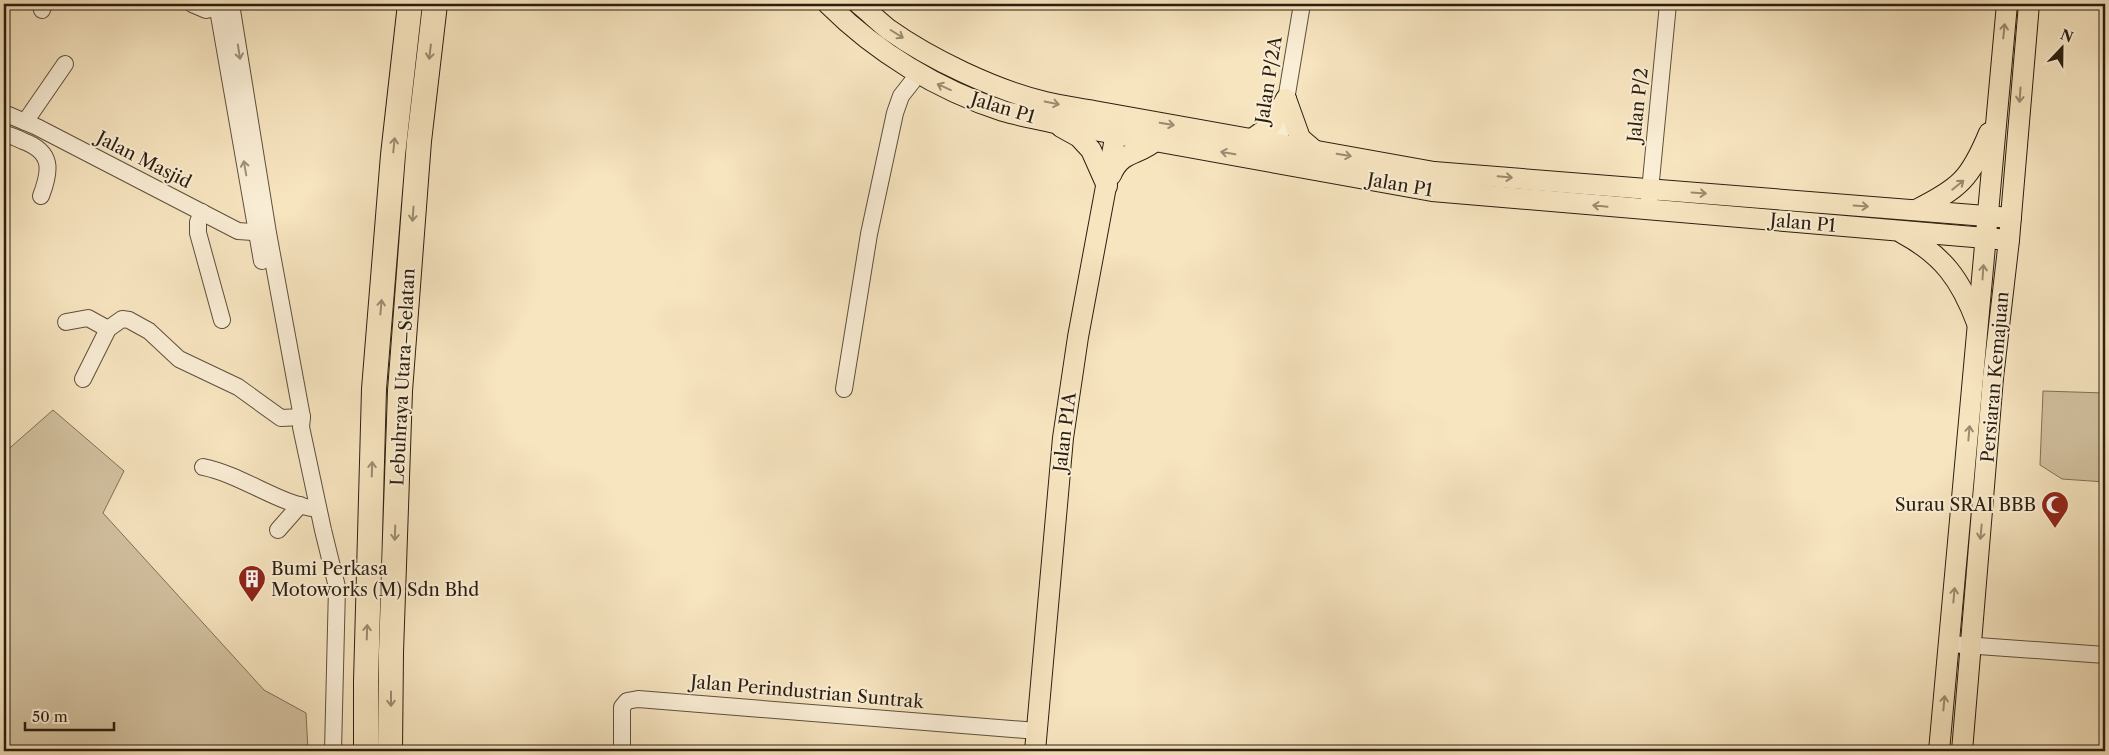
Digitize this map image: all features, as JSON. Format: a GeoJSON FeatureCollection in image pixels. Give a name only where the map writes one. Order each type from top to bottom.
{"type":"FeatureCollection","features":[{"type":"Feature","properties":{"kind":"highway","name":"Lebuhraya Utara–Selatan"},"geometry":{"type":"LineString","coordinates":[[366,751],[366,681],[374,389],[393,155],[410,4]]}},
{"type":"Feature","properties":{"kind":"highway","name":"Lebuhraya Utara–Selatan"},"geometry":{"type":"LineString","coordinates":[[390,751],[391,642],[400,391],[419,141],[435,4]]}},
{"type":"Feature","properties":{"kind":"main road","name":"Jalan P1"},"geometry":{"type":"LineString","coordinates":[[828,4],[856,31],[941,86],[1004,111],[1055,122],[1118,124],[1252,139],[1278,153],[1314,150],[1434,172],[2010,218]]}},
{"type":"Feature","properties":{"kind":"main road","name":"Jalan P1"},"geometry":{"type":"LineString","coordinates":[[859,4],[888,29],[927,53],[960,70],[1044,102],[1118,124],[1156,140],[1278,153],[1432,191],[2008,240]]}},
{"type":"Feature","properties":{"kind":"main road","name":"Persiaran Kemajuan"},"geometry":{"type":"LineString","coordinates":[[1940,751],[2007,4]]}},
{"type":"Feature","properties":{"kind":"main road","name":"Persiaran Kemajuan"},"geometry":{"type":"LineString","coordinates":[[1962,751],[1993,378],[2008,240],[2029,4]]}},
{"type":"Feature","properties":{"kind":"main road"},"geometry":{"type":"LineString","coordinates":[[1252,139],[1270,126],[1286,99]]}},
{"type":"Feature","properties":{"kind":"main road"},"geometry":{"type":"LineString","coordinates":[[1286,99],[1300,138],[1314,150]]}},
{"type":"Feature","properties":{"kind":"main road"},"geometry":{"type":"LineString","coordinates":[[1916,210],[1941,197],[1965,179],[1977,161],[1996,115]]}},
{"type":"Feature","properties":{"kind":"main road"},"geometry":{"type":"LineString","coordinates":[[1055,122],[1079,137],[1091,150],[1107,186]]}},
{"type":"Feature","properties":{"kind":"main road","name":"Jalan P1A"},"geometry":{"type":"LineString","coordinates":[[1035,751],[1063,438],[1076,345],[1118,124]]}},
{"type":"Feature","properties":{"kind":"main road"},"geometry":{"type":"LineString","coordinates":[[1107,186],[1114,168],[1124,156],[1150,146],[1156,140]]}},
{"type":"Feature","properties":{"kind":"main road"},"geometry":{"type":"LineString","coordinates":[[1896,231],[1932,252],[1954,274],[1965,292],[1979,327]]}},
{"type":"Feature","properties":{"kind":"street"},"geometry":{"type":"LineString","coordinates":[[192,4],[206,10],[224,5],[262,234],[299,421],[337,587],[333,751]]}},
{"type":"Feature","properties":{"kind":"street","name":"Jalan P/2A"},"geometry":{"type":"LineString","coordinates":[[1278,153],[1302,4]]}},
{"type":"Feature","properties":{"kind":"street","name":"Jalan P/2"},"geometry":{"type":"LineString","coordinates":[[1648,210],[1668,4]]}},
{"type":"Feature","properties":{"kind":"street"},"geometry":{"type":"LineString","coordinates":[[25,122],[66,64]]}},
{"type":"Feature","properties":{"kind":"street"},"geometry":{"type":"LineString","coordinates":[[844,389],[869,234],[895,113],[901,96],[919,73]]}},
{"type":"Feature","properties":{"kind":"street","name":"Jalan Masjid"},"geometry":{"type":"LineString","coordinates":[[4,113],[238,230],[262,234]]}},
{"type":"Feature","properties":{"kind":"street"},"geometry":{"type":"LineString","coordinates":[[4,134],[28,143],[44,153],[48,166],[41,196]]}},
{"type":"Feature","properties":{"kind":"street"},"geometry":{"type":"LineString","coordinates":[[202,212],[198,222],[198,233],[222,320]]}},
{"type":"Feature","properties":{"kind":"street"},"geometry":{"type":"LineString","coordinates":[[66,322],[88,318],[108,329]]}},
{"type":"Feature","properties":{"kind":"street"},"geometry":{"type":"LineString","coordinates":[[83,379],[108,329],[122,319],[128,320],[148,331],[180,359],[238,387],[281,418],[299,421]]}},
{"type":"Feature","properties":{"kind":"street"},"geometry":{"type":"LineString","coordinates":[[203,467],[223,471],[300,506],[318,508]]}},
{"type":"Feature","properties":{"kind":"street"},"geometry":{"type":"LineString","coordinates":[[278,530],[300,506]]}},
{"type":"Feature","properties":{"kind":"street"},"geometry":{"type":"LineString","coordinates":[[1950,644],[1972,644],[2105,655]]}},
{"type":"Feature","properties":{"kind":"street","name":"Jalan Perindustrian Suntrak"},"geometry":{"type":"LineString","coordinates":[[622,751],[622,707],[627,700],[638,699],[1037,731]]}},
{"type":"Feature","properties":{"kind":"shaded area"},"geometry":{"type":"Polygon","coordinates":[[[2043,391],[2105,393],[2105,482],[2062,479],[2040,465],[2043,391]]]}},
{"type":"Feature","properties":{"kind":"shaded area"},"geometry":{"type":"Polygon","coordinates":[[[53,410],[124,471],[103,513],[264,690],[306,713],[308,751],[15,751],[4,746],[4,453],[53,410]]]}},
{"type":"Feature","properties":{"kind":"place","name":"Surau SRAI BBB"},"geometry":{"type":"Point","coordinates":[2055,529]}},
{"type":"Feature","properties":{"kind":"place","name":"Bumi Perkasa Motoworks (M) Sdn Bhd"},"geometry":{"type":"Point","coordinates":[252,603]}}]}
